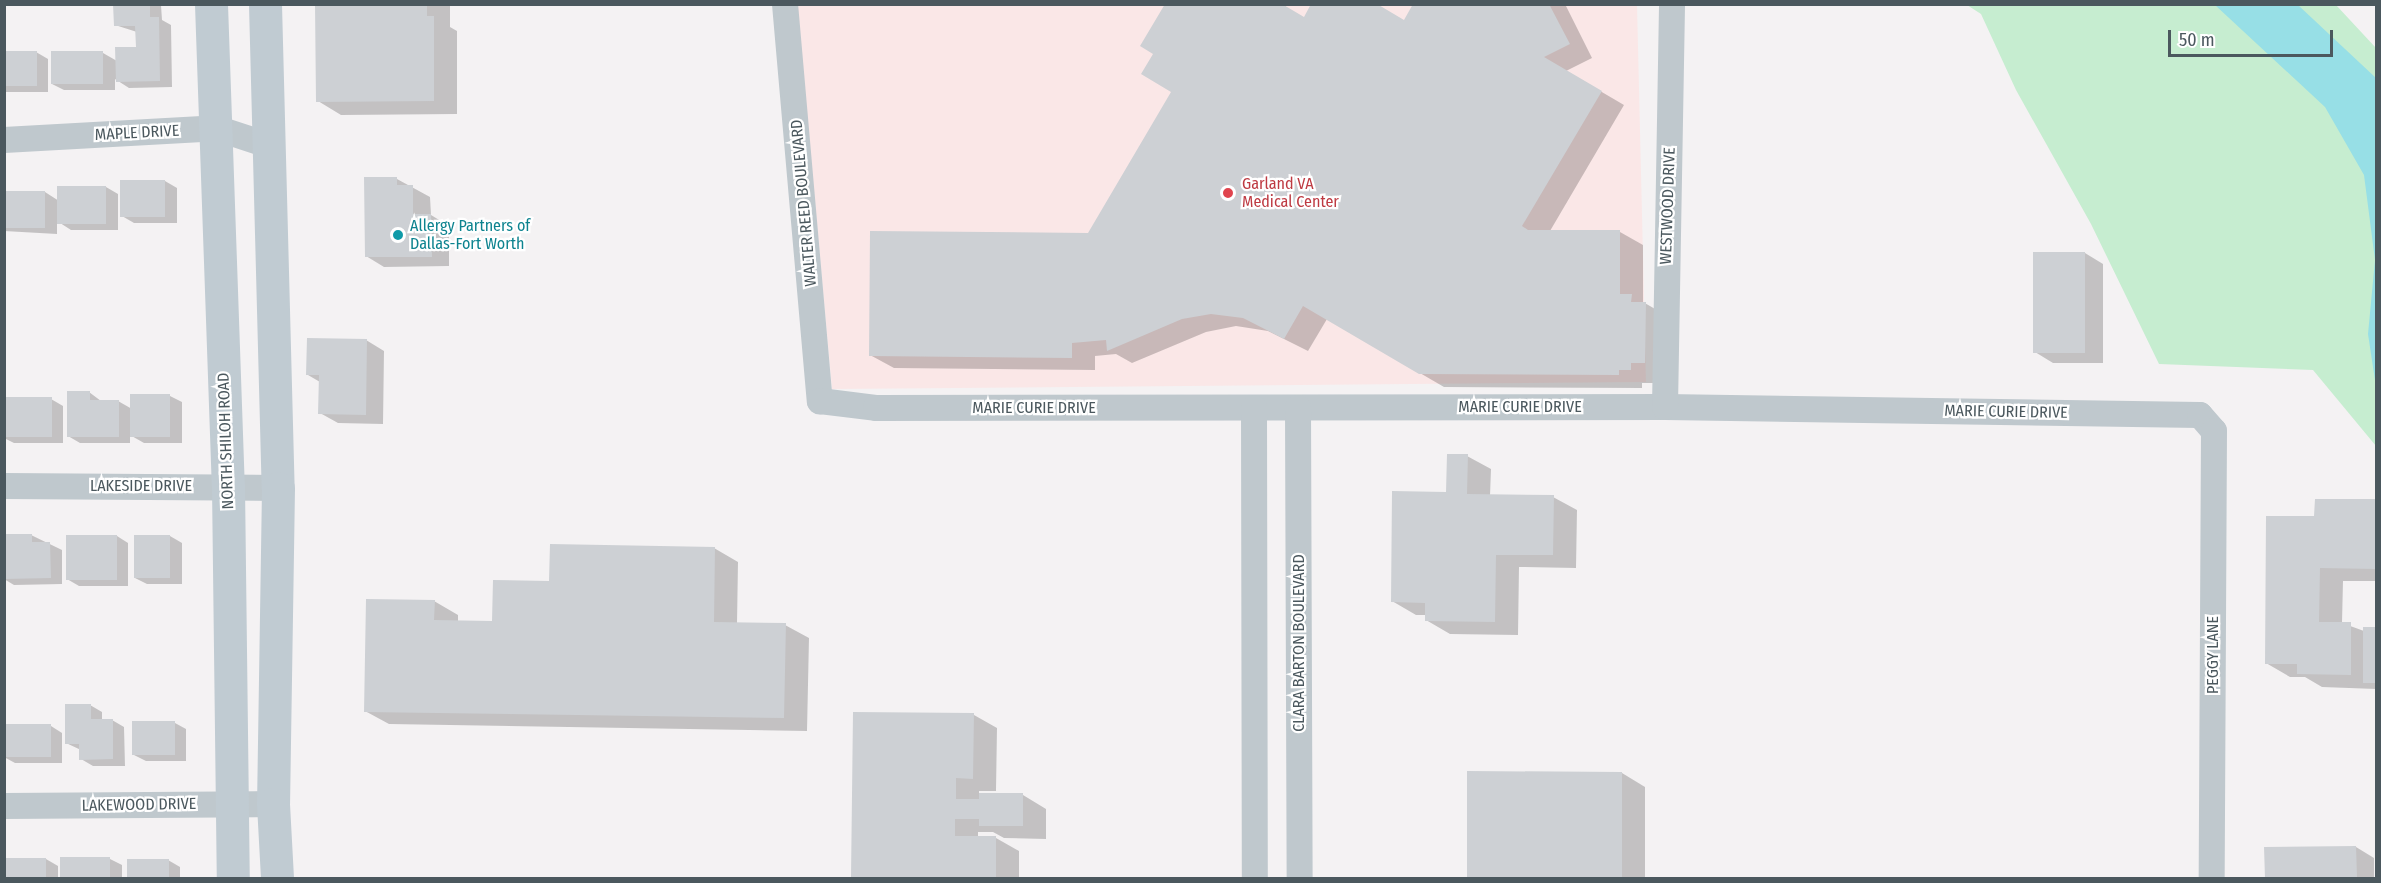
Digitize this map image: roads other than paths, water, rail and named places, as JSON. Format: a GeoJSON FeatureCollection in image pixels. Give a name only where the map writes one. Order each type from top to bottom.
{"type":"FeatureCollection","features":[{"type":"Feature","properties":{"kind":"main road","name":"NORTH SHILOH ROAD"},"geometry":{"type":"LineString","coordinates":[[211,4],[228,486],[234,804],[233,879]]}},
{"type":"Feature","properties":{"kind":"main road"},"geometry":{"type":"LineString","coordinates":[[265,4],[278,489],[273,804],[277,879]]}},
{"type":"Feature","properties":{"kind":"street","name":"WALTER REED BOULEVARD"},"geometry":{"type":"LineString","coordinates":[[785,4],[820,401]]}},
{"type":"Feature","properties":{"kind":"street","name":"WESTWOOD DRIVE"},"geometry":{"type":"LineString","coordinates":[[1665,407],[1672,4]]}},
{"type":"Feature","properties":{"kind":"street","name":"MAPLE DRIVE"},"geometry":{"type":"LineString","coordinates":[[4,140],[216,128],[268,145]]}},
{"type":"Feature","properties":{"kind":"street","name":"MARIE CURIE DRIVE"},"geometry":{"type":"LineString","coordinates":[[820,401],[876,408],[1665,407],[2200,415],[2214,431]]}},
{"type":"Feature","properties":{"kind":"street"},"geometry":{"type":"LineString","coordinates":[[1254,408],[1256,879]]}},
{"type":"Feature","properties":{"kind":"street","name":"CLARA BARTON BOULEVARD"},"geometry":{"type":"LineString","coordinates":[[1298,408],[1300,879]]}},
{"type":"Feature","properties":{"kind":"street","name":"PEGGY LANE"},"geometry":{"type":"LineString","coordinates":[[2212,879],[2214,431]]}},
{"type":"Feature","properties":{"kind":"street","name":"LAKESIDE DRIVE"},"geometry":{"type":"LineString","coordinates":[[4,486],[228,486],[278,489]]}},
{"type":"Feature","properties":{"kind":"street","name":"LAKEWOOD DRIVE"},"geometry":{"type":"LineString","coordinates":[[4,806],[273,804]]}},
{"type":"Feature","properties":{"kind":"water"},"geometry":{"type":"Polygon","coordinates":[[[2215,5],[2298,5],[2376,78],[2376,387],[2368,334],[2375,260],[2364,175],[2325,107],[2215,5]]]}},
{"type":"Feature","properties":{"kind":"place","name":"Garland VA Medical Center"},"geometry":{"type":"Point","coordinates":[1228,193]}},
{"type":"Feature","properties":{"kind":"place","name":"Allergy Partners of Dallas-Fort Worth"},"geometry":{"type":"Point","coordinates":[398,235]}}]}
